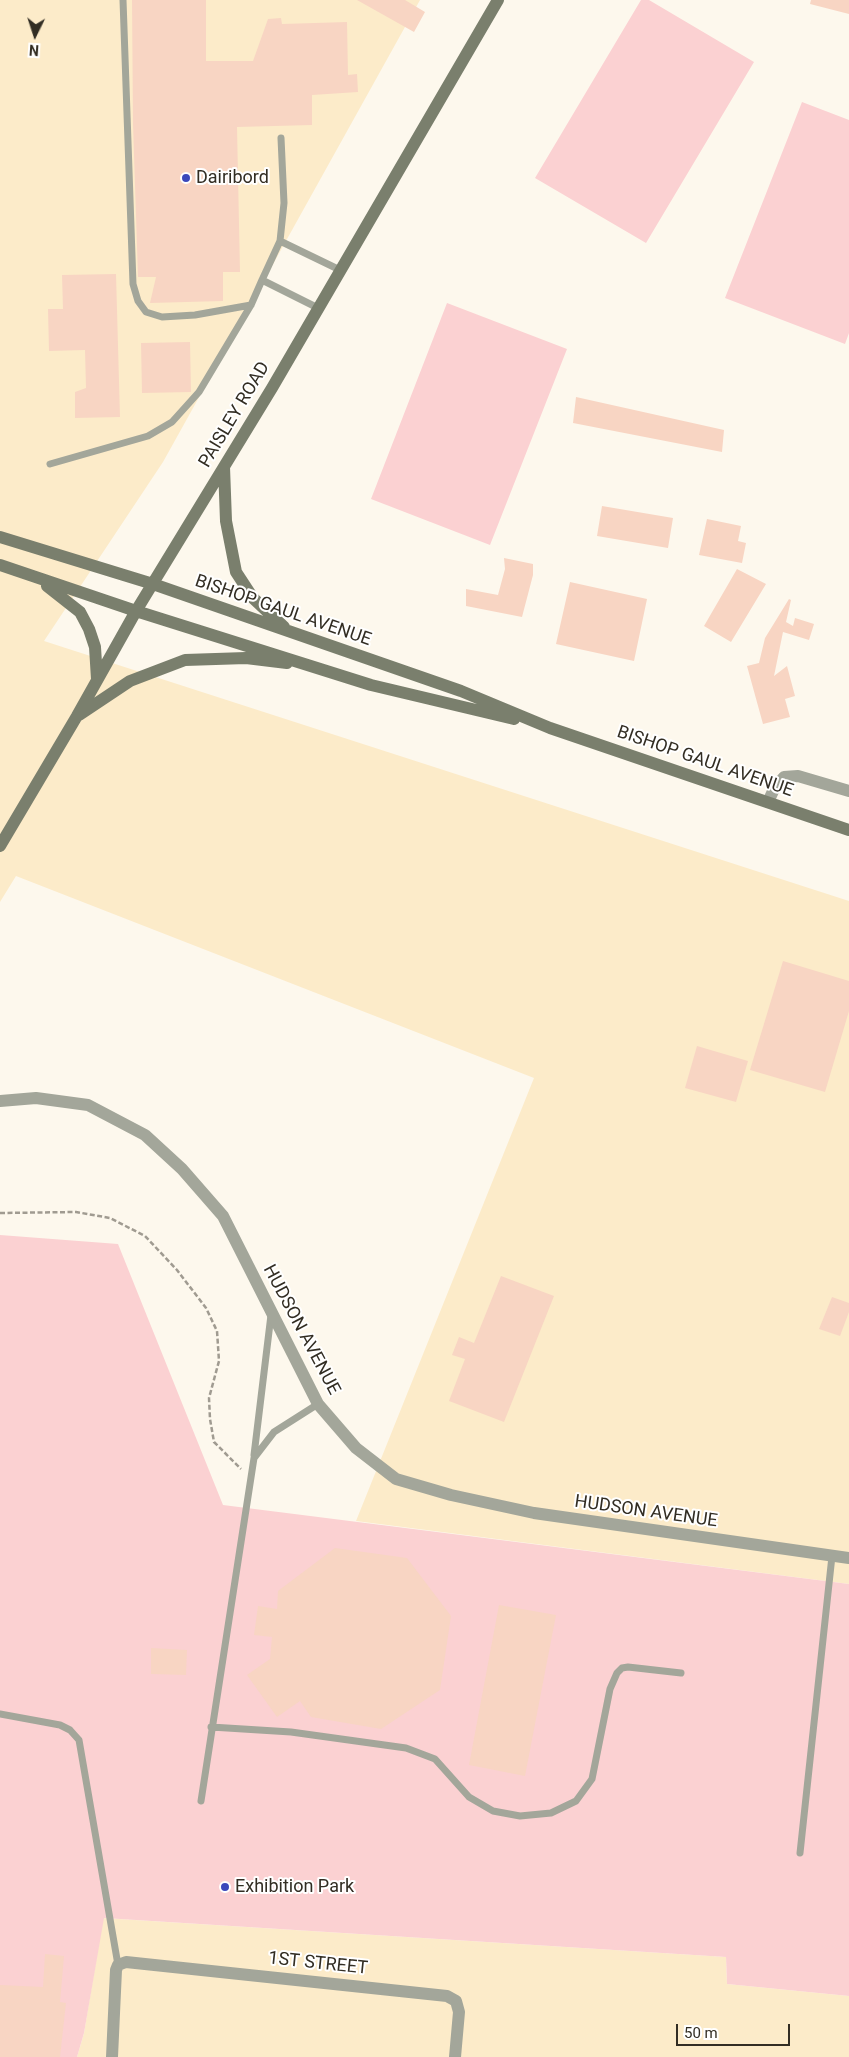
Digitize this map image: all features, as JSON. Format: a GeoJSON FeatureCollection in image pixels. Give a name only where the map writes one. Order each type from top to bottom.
{"type":"FeatureCollection","features":[{"type":"Feature","properties":{"kind":"main road","name":"PAISLEY ROAD"},"geometry":{"type":"LineString","coordinates":[[0,846],[77,716],[136,611],[224,467],[498,0]]}},
{"type":"Feature","properties":{"kind":"main road"},"geometry":{"type":"LineString","coordinates":[[224,467],[226,521],[236,572],[253,598],[268,615],[292,634]]}},
{"type":"Feature","properties":{"kind":"main road","name":"BISHOP GAUL AVENUE"},"geometry":{"type":"LineString","coordinates":[[0,537],[152,584],[461,691],[550,728],[849,830]]}},
{"type":"Feature","properties":{"kind":"main road","name":"BISHOP GAUL AVENUE"},"geometry":{"type":"LineString","coordinates":[[0,564],[136,611],[407,694],[550,728]]}},
{"type":"Feature","properties":{"kind":"main road"},"geometry":{"type":"LineString","coordinates":[[37,578],[66,599],[80,612],[89,629],[94,646],[97,680]]}},
{"type":"Feature","properties":{"kind":"main road"},"geometry":{"type":"LineString","coordinates":[[77,716],[130,681],[185,660],[246,658],[322,668]]}},
{"type":"Feature","properties":{"kind":"street"},"geometry":{"type":"LineString","coordinates":[[768,802],[774,789],[784,777],[798,776],[849,792]]}},
{"type":"Feature","properties":{"kind":"street","name":"HUDSON AVENUE"},"geometry":{"type":"LineString","coordinates":[[0,1101],[36,1098],[88,1105],[145,1135],[182,1169],[223,1216],[271,1315],[318,1404],[356,1448],[396,1479],[534,1513],[849,1558]]}},
{"type":"Feature","properties":{"kind":"street","name":"1ST STREET"},"geometry":{"type":"LineString","coordinates":[[118,1964],[126,1962],[447,1996],[456,2000],[459,2012],[455,2057]]}},
{"type":"Feature","properties":{"kind":"street"},"geometry":{"type":"LineString","coordinates":[[112,2057],[116,1970],[118,1964]]}},
{"type":"Feature","properties":{"kind":"lane"},"geometry":{"type":"LineString","coordinates":[[123,0],[133,284],[138,301],[146,312],[162,317],[195,315],[251,305]]}},
{"type":"Feature","properties":{"kind":"lane"},"geometry":{"type":"LineString","coordinates":[[50,464],[148,436],[172,422],[199,392],[251,305],[280,240],[284,203],[281,138]]}},
{"type":"Feature","properties":{"kind":"lane"},"geometry":{"type":"LineString","coordinates":[[280,240],[340,270]]}},
{"type":"Feature","properties":{"kind":"lane"},"geometry":{"type":"LineString","coordinates":[[262,280],[318,308]]}},
{"type":"Feature","properties":{"kind":"lane"},"geometry":{"type":"LineString","coordinates":[[201,1800],[249,1477],[254,1458],[271,1315]]}},
{"type":"Feature","properties":{"kind":"lane"},"geometry":{"type":"LineString","coordinates":[[254,1458],[274,1432],[318,1404]]}},
{"type":"Feature","properties":{"kind":"lane"},"geometry":{"type":"LineString","coordinates":[[800,1853],[832,1556]]}},
{"type":"Feature","properties":{"kind":"lane"},"geometry":{"type":"LineString","coordinates":[[211,1727],[291,1732],[406,1748],[435,1759],[469,1797],[493,1811],[520,1816],[551,1813],[576,1801],[592,1779],[610,1689],[617,1673],[622,1668],[628,1667],[680,1673]]}},
{"type":"Feature","properties":{"kind":"lane"},"geometry":{"type":"LineString","coordinates":[[0,1714],[60,1725],[70,1730],[79,1740],[118,1964]]}},
{"type":"Feature","properties":{"kind":"path"},"geometry":{"type":"LineString","coordinates":[[0,1213],[76,1212],[110,1218],[145,1236],[177,1270],[206,1308],[217,1330],[219,1361],[209,1398],[214,1442],[249,1477]]}},
{"type":"Feature","properties":{"kind":"shaded area"},"geometry":{"type":"Polygon","coordinates":[[[0,0],[420,0],[163,462],[44,641],[849,901],[849,1584],[356,1521],[534,1078],[16,876],[0,902],[0,0]]]}},
{"type":"Feature","properties":{"kind":"shaded area"},"geometry":{"type":"Polygon","coordinates":[[[641,0],[649,0],[754,62],[646,243],[535,178],[641,0]]]}},
{"type":"Feature","properties":{"kind":"shaded area"},"geometry":{"type":"Polygon","coordinates":[[[802,102],[849,120],[849,333],[845,344],[725,298],[802,102]]]}},
{"type":"Feature","properties":{"kind":"shaded area"},"geometry":{"type":"Polygon","coordinates":[[[447,303],[567,349],[490,545],[371,499],[447,303]]]}},
{"type":"Feature","properties":{"kind":"shaded area"},"geometry":{"type":"Polygon","coordinates":[[[0,1235],[118,1244],[223,1505],[849,1584],[849,1996],[727,1984],[726,1957],[104,1918],[84,2033],[77,2057],[0,2057],[0,1235]]]}},
{"type":"Feature","properties":{"kind":"shaded area"},"geometry":{"type":"Polygon","coordinates":[[[103,1918],[726,1957],[727,1984],[849,1996],[849,2057],[77,2057],[84,2033],[103,1918]]]}},
{"type":"Feature","properties":{"kind":"building"},"geometry":{"type":"Polygon","coordinates":[[[132,0],[206,0],[206,61],[253,61],[268,19],[281,18],[282,24],[347,22],[348,75],[357,74],[358,92],[312,95],[312,125],[237,127],[240,272],[223,272],[223,301],[150,303],[156,277],[138,277],[133,124],[132,0]]]}},
{"type":"Feature","properties":{"kind":"building"},"geometry":{"type":"Polygon","coordinates":[[[357,0],[405,0],[425,12],[414,32],[357,0]]]}},
{"type":"Feature","properties":{"kind":"building"},"geometry":{"type":"Polygon","coordinates":[[[811,0],[849,0],[849,14],[810,4],[811,0]]]}},
{"type":"Feature","properties":{"kind":"building"},"geometry":{"type":"Polygon","coordinates":[[[116,274],[120,417],[75,418],[75,392],[86,388],[85,350],[49,351],[48,309],[63,309],[62,275],[116,274]]]}},
{"type":"Feature","properties":{"kind":"building"},"geometry":{"type":"Polygon","coordinates":[[[190,342],[191,392],[142,393],[141,343],[190,342]]]}},
{"type":"Feature","properties":{"kind":"building"},"geometry":{"type":"Polygon","coordinates":[[[576,397],[724,430],[722,452],[573,423],[576,397]]]}},
{"type":"Feature","properties":{"kind":"building"},"geometry":{"type":"Polygon","coordinates":[[[602,506],[673,518],[668,548],[597,536],[602,506]]]}},
{"type":"Feature","properties":{"kind":"building"},"geometry":{"type":"Polygon","coordinates":[[[707,519],[741,526],[738,541],[746,543],[742,563],[699,555],[707,519]]]}},
{"type":"Feature","properties":{"kind":"building"},"geometry":{"type":"Polygon","coordinates":[[[504,558],[533,564],[533,575],[522,617],[466,606],[466,589],[498,595],[505,569],[504,558]]]}},
{"type":"Feature","properties":{"kind":"building"},"geometry":{"type":"Polygon","coordinates":[[[737,569],[766,584],[731,642],[704,626],[737,569]]]}},
{"type":"Feature","properties":{"kind":"building"},"geometry":{"type":"Polygon","coordinates":[[[570,582],[647,599],[634,661],[556,644],[570,582]]]}},
{"type":"Feature","properties":{"kind":"building"},"geometry":{"type":"Polygon","coordinates":[[[789,599],[791,600],[786,622],[793,626],[795,618],[814,624],[809,640],[783,632],[774,676],[787,666],[795,696],[785,699],[790,717],[763,724],[747,666],[759,663],[765,638],[789,599]]]}},
{"type":"Feature","properties":{"kind":"building"},"geometry":{"type":"Polygon","coordinates":[[[783,961],[849,981],[849,1011],[825,1092],[750,1070],[783,961]]]}},
{"type":"Feature","properties":{"kind":"building"},"geometry":{"type":"Polygon","coordinates":[[[697,1046],[748,1061],[736,1102],[685,1088],[697,1046]]]}},
{"type":"Feature","properties":{"kind":"building"},"geometry":{"type":"Polygon","coordinates":[[[501,1276],[554,1296],[504,1422],[449,1401],[465,1359],[452,1355],[459,1337],[474,1343],[501,1276]]]}},
{"type":"Feature","properties":{"kind":"building"},"geometry":{"type":"Polygon","coordinates":[[[832,1297],[849,1303],[849,1312],[840,1336],[819,1329],[832,1297]]]}},
{"type":"Feature","properties":{"kind":"building"},"geometry":{"type":"Polygon","coordinates":[[[335,1548],[407,1558],[451,1616],[440,1690],[381,1729],[311,1717],[300,1701],[277,1717],[247,1675],[270,1659],[272,1637],[254,1635],[258,1606],[277,1609],[278,1591],[335,1548]]]}},
{"type":"Feature","properties":{"kind":"building"},"geometry":{"type":"Polygon","coordinates":[[[499,1605],[556,1615],[525,1776],[469,1765],[499,1605]]]}},
{"type":"Feature","properties":{"kind":"building"},"geometry":{"type":"Polygon","coordinates":[[[151,1648],[187,1650],[186,1675],[151,1674],[151,1648]]]}},
{"type":"Feature","properties":{"kind":"building"},"geometry":{"type":"Polygon","coordinates":[[[45,1954],[64,1956],[60,2002],[66,2003],[60,2057],[0,2057],[0,1985],[43,1987],[45,1954]]]}},
{"type":"Feature","properties":{"kind":"place","name":"Dairibord"},"geometry":{"type":"Point","coordinates":[186,178]}},
{"type":"Feature","properties":{"kind":"place","name":"Exhibition Park"},"geometry":{"type":"Point","coordinates":[225,1887]}}]}
